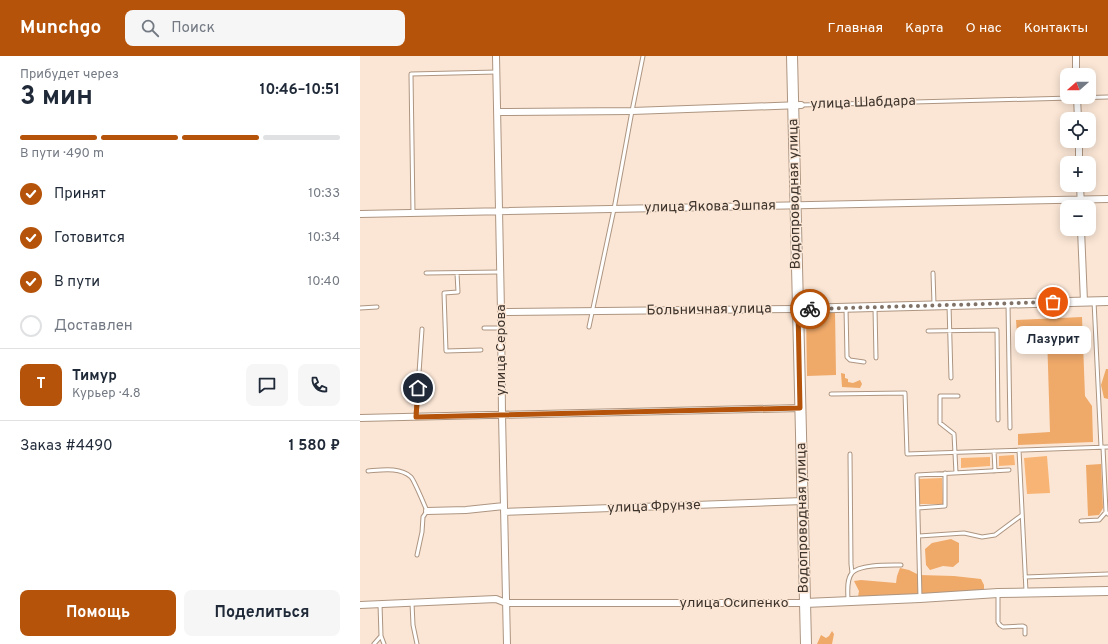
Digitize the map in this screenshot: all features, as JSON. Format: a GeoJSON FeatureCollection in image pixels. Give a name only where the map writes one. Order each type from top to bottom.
{"type":"FeatureCollection","features":[{"type":"Feature","properties":{"kind":"main road","name":"Водопроводная улица"},"geometry":{"type":"LineString","coordinates":[[792,56],[797,105],[795,205],[806,644]]}},
{"type":"Feature","properties":{"kind":"street","name":"улица Серова"},"geometry":{"type":"LineString","coordinates":[[496,56],[507,644]]}},
{"type":"Feature","properties":{"kind":"street"},"geometry":{"type":"LineString","coordinates":[[1076,56],[1076,68]]}},
{"type":"Feature","properties":{"kind":"street","name":"улица Шабдара"},"geometry":{"type":"LineString","coordinates":[[497,112],[632,111],[797,105]]}},
{"type":"Feature","properties":{"kind":"street"},"geometry":{"type":"LineString","coordinates":[[1080,192],[1080,199]]}},
{"type":"Feature","properties":{"kind":"street","name":"улица Якова Эшпая"},"geometry":{"type":"LineString","coordinates":[[360,214],[1108,199]]}},
{"type":"Feature","properties":{"kind":"street"},"geometry":{"type":"LineString","coordinates":[[1081,236],[1084,302]]}},
{"type":"Feature","properties":{"kind":"street","name":"Больничная улица"},"geometry":{"type":"LineString","coordinates":[[501,312],[798,309],[1108,301]]}},
{"type":"Feature","properties":{"kind":"street"},"geometry":{"type":"LineString","coordinates":[[360,418],[800,408]]}},
{"type":"Feature","properties":{"kind":"street","name":"улица Фрунзе"},"geometry":{"type":"LineString","coordinates":[[427,510],[803,501]]}},
{"type":"Feature","properties":{"kind":"street","name":"улица Осипенко"},"geometry":{"type":"LineString","coordinates":[[360,605],[496,599],[506,603],[805,603],[998,593],[1108,591]]}},
{"type":"Feature","properties":{"kind":"lane"},"geometry":{"type":"LineString","coordinates":[[589,327],[614,209],[643,56]]}},
{"type":"Feature","properties":{"kind":"lane"},"geometry":{"type":"LineString","coordinates":[[413,213],[410,74],[497,72]]}},
{"type":"Feature","properties":{"kind":"lane","name":"улица Шабдара"},"geometry":{"type":"LineString","coordinates":[[797,105],[1060,97]]}},
{"type":"Feature","properties":{"kind":"lane","name":"улица Шабдара"},"geometry":{"type":"LineString","coordinates":[[1096,97],[1108,97]]}},
{"type":"Feature","properties":{"kind":"lane"},"geometry":{"type":"LineString","coordinates":[[426,273],[501,272]]}},
{"type":"Feature","properties":{"kind":"lane"},"geometry":{"type":"LineString","coordinates":[[457,273],[458,292],[444,293],[446,351],[481,350]]}},
{"type":"Feature","properties":{"kind":"lane"},"geometry":{"type":"LineString","coordinates":[[933,273],[935,306]]}},
{"type":"Feature","properties":{"kind":"lane"},"geometry":{"type":"LineString","coordinates":[[1081,521],[1099,520],[1107,513],[1094,302]]}},
{"type":"Feature","properties":{"kind":"lane"},"geometry":{"type":"LineString","coordinates":[[1008,304],[1010,428]]}},
{"type":"Feature","properties":{"kind":"lane"},"geometry":{"type":"LineString","coordinates":[[949,305],[951,378]]}},
{"type":"Feature","properties":{"kind":"lane"},"geometry":{"type":"LineString","coordinates":[[360,308],[377,307]]}},
{"type":"Feature","properties":{"kind":"lane"},"geometry":{"type":"LineString","coordinates":[[875,307],[876,358]]}},
{"type":"Feature","properties":{"kind":"lane"},"geometry":{"type":"LineString","coordinates":[[846,308],[847,357],[850,360],[864,362]]}},
{"type":"Feature","properties":{"kind":"lane"},"geometry":{"type":"LineString","coordinates":[[484,328],[501,328]]}},
{"type":"Feature","properties":{"kind":"lane"},"geometry":{"type":"LineString","coordinates":[[416,417],[422,329]]}},
{"type":"Feature","properties":{"kind":"lane"},"geometry":{"type":"LineString","coordinates":[[928,331],[996,330],[998,420]]}},
{"type":"Feature","properties":{"kind":"lane"},"geometry":{"type":"LineString","coordinates":[[831,394],[905,393],[907,454],[1108,447]]}},
{"type":"Feature","properties":{"kind":"lane"},"geometry":{"type":"LineString","coordinates":[[956,473],[954,434],[940,423],[940,396],[958,396]]}},
{"type":"Feature","properties":{"kind":"lane"},"geometry":{"type":"LineString","coordinates":[[1019,450],[1026,592]]}},
{"type":"Feature","properties":{"kind":"lane"},"geometry":{"type":"LineString","coordinates":[[994,451],[995,471]]}},
{"type":"Feature","properties":{"kind":"lane"},"geometry":{"type":"LineString","coordinates":[[848,601],[849,582],[852,573],[850,454]]}},
{"type":"Feature","properties":{"kind":"lane"},"geometry":{"type":"LineString","coordinates":[[920,598],[917,475],[1008,470]]}},
{"type":"Feature","properties":{"kind":"lane"},"geometry":{"type":"LineString","coordinates":[[368,471],[400,471],[411,477],[427,510],[423,517],[422,532],[417,555]]}},
{"type":"Feature","properties":{"kind":"lane"},"geometry":{"type":"LineString","coordinates":[[918,508],[946,506],[945,473]]}},
{"type":"Feature","properties":{"kind":"lane"},"geometry":{"type":"LineString","coordinates":[[919,536],[964,533],[982,537],[995,535],[1022,515]]}},
{"type":"Feature","properties":{"kind":"lane"},"geometry":{"type":"LineString","coordinates":[[852,573],[867,567],[901,565]]}},
{"type":"Feature","properties":{"kind":"lane"},"geometry":{"type":"LineString","coordinates":[[1025,577],[1108,574]]}},
{"type":"Feature","properties":{"kind":"lane"},"geometry":{"type":"LineString","coordinates":[[998,593],[998,622],[1003,627],[1023,626],[1025,627],[1025,634]]}},
{"type":"Feature","properties":{"kind":"lane"},"geometry":{"type":"LineString","coordinates":[[412,603],[413,625],[417,644]]}},
{"type":"Feature","properties":{"kind":"lane"},"geometry":{"type":"LineString","coordinates":[[380,604],[381,636],[384,644]]}},
{"type":"Feature","properties":{"kind":"lane"},"geometry":{"type":"LineString","coordinates":[[374,644],[381,636]]}},
{"type":"Feature","properties":{"kind":"shaded area"},"geometry":{"type":"Polygon","coordinates":[[[835,311],[836,375],[807,376],[806,312],[835,311]]]}},
{"type":"Feature","properties":{"kind":"shaded area"},"geometry":{"type":"Polygon","coordinates":[[[1082,317],[1085,396],[1092,406],[1093,442],[1018,445],[1018,434],[1050,432],[1047,334],[1017,335],[1016,320],[1082,317]]]}},
{"type":"Feature","properties":{"kind":"shaded area"},"geometry":{"type":"Polygon","coordinates":[[[1106,369],[1108,369],[1108,399],[1104,398],[1101,385],[1106,369]]]}},
{"type":"Feature","properties":{"kind":"shaded area"},"geometry":{"type":"Polygon","coordinates":[[[841,373],[845,374],[845,378],[848,379],[848,382],[853,383],[860,380],[862,384],[860,388],[842,387],[841,373]]]}},
{"type":"Feature","properties":{"kind":"shaded area"},"geometry":{"type":"Polygon","coordinates":[[[1014,455],[1015,465],[999,466],[999,456],[1014,455]]]}},
{"type":"Feature","properties":{"kind":"shaded area"},"geometry":{"type":"Polygon","coordinates":[[[1047,456],[1050,493],[1027,494],[1024,458],[1047,456]]]}},
{"type":"Feature","properties":{"kind":"shaded area"},"geometry":{"type":"Polygon","coordinates":[[[990,457],[990,466],[961,468],[961,458],[990,457]]]}},
{"type":"Feature","properties":{"kind":"shaded area"},"geometry":{"type":"Polygon","coordinates":[[[1101,464],[1103,508],[1099,515],[1088,516],[1086,465],[1101,464]]]}},
{"type":"Feature","properties":{"kind":"shaded area"},"geometry":{"type":"Polygon","coordinates":[[[942,478],[943,504],[918,504],[917,479],[942,478]]]}},
{"type":"Feature","properties":{"kind":"shaded area"},"geometry":{"type":"Polygon","coordinates":[[[951,539],[959,543],[959,562],[953,567],[943,566],[930,570],[926,565],[925,549],[932,543],[951,539]]]}},
{"type":"Feature","properties":{"kind":"shaded area"},"geometry":{"type":"Polygon","coordinates":[[[900,568],[909,570],[919,575],[954,576],[981,579],[984,585],[984,590],[858,597],[859,591],[854,581],[861,580],[896,583],[900,568]]]}},
{"type":"Feature","properties":{"kind":"shaded area"},"geometry":{"type":"Polygon","coordinates":[[[832,631],[834,634],[832,644],[817,644],[821,635],[826,638],[832,631]]]}},
{"type":"Feature","properties":{"kind":"way so far"},"geometry":{"type":"LineString","coordinates":[[810,309],[1053,302]]}},
{"type":"Feature","properties":{"kind":"place","name":"Лазурит"},"geometry":{"type":"Point","coordinates":[1053,302]}},
{"type":"Feature","properties":{"kind":"route"},"geometry":{"type":"LineString","coordinates":[[418,388],[416,417],[800,408],[798,309],[810,309]]}}]}
